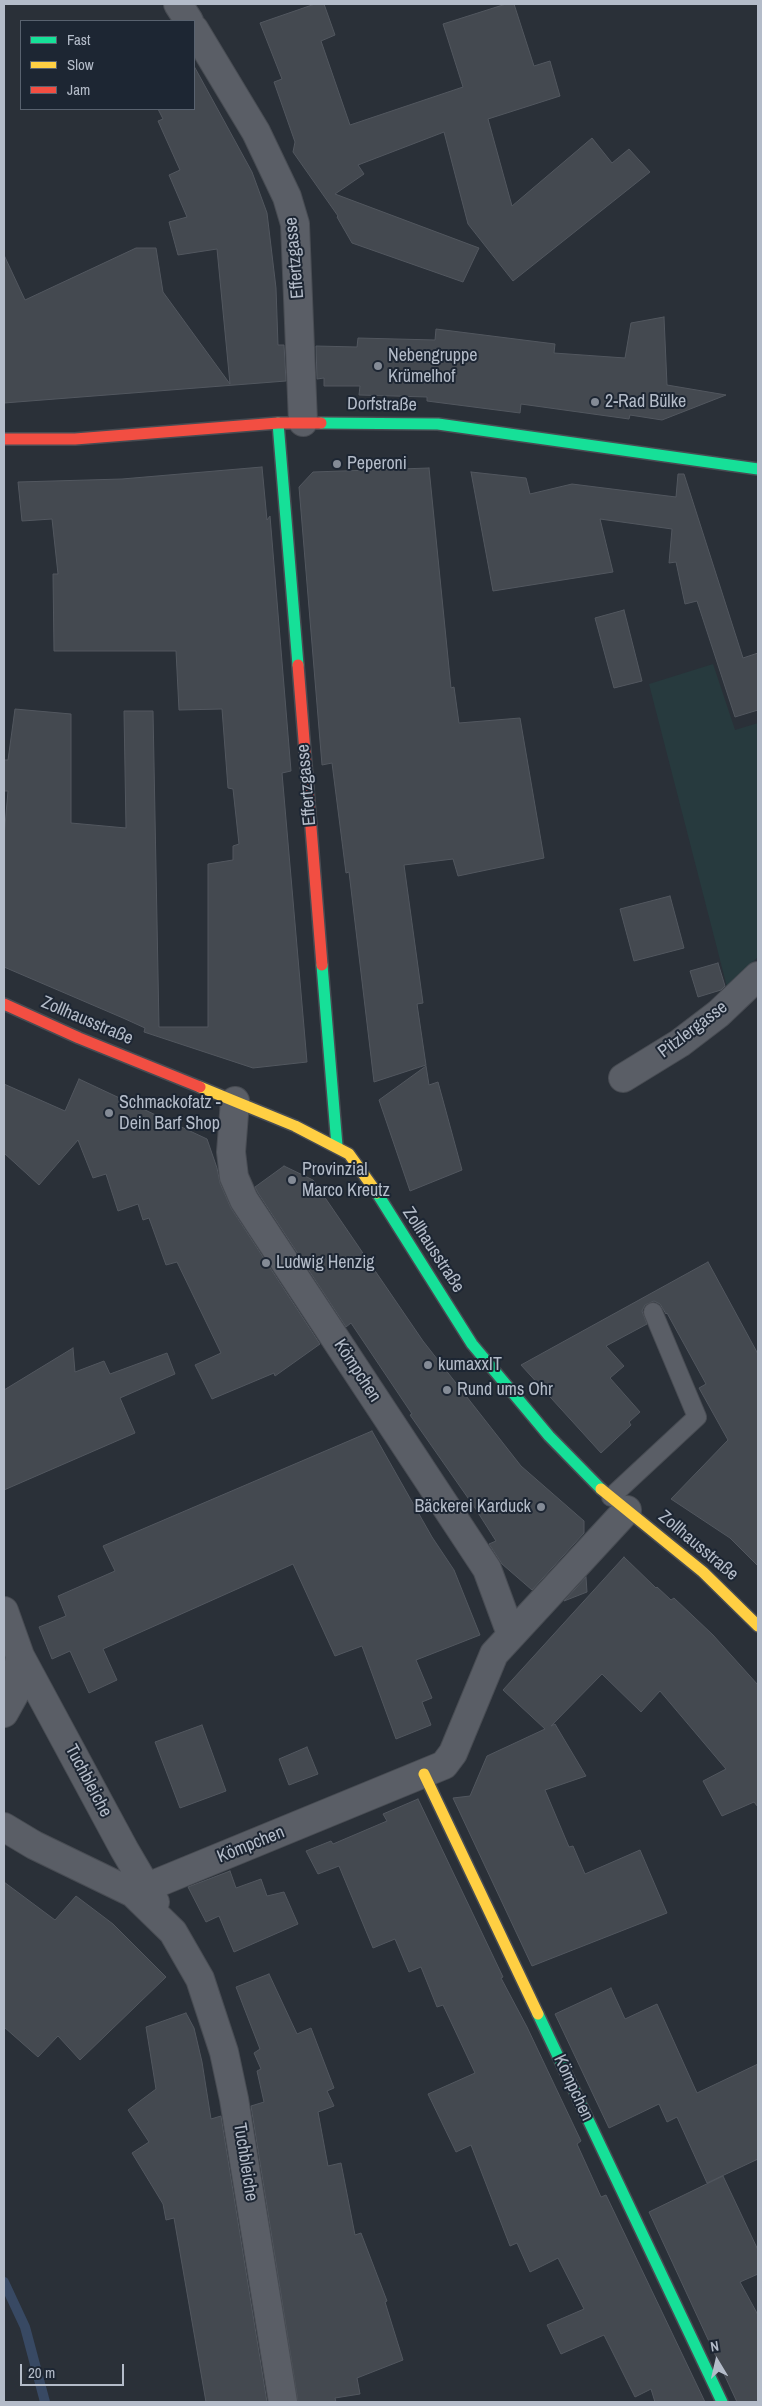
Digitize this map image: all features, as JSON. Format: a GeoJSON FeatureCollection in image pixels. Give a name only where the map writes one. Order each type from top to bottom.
{"type":"FeatureCollection","features":[{"type":"Feature","properties":{"kind":"street"},"geometry":{"type":"LineString","coordinates":[[178,4],[188,20]]}},
{"type":"Feature","properties":{"kind":"street","name":"Effertzgasse"},"geometry":{"type":"LineString","coordinates":[[195,31],[256,132],[287,197],[295,224],[290,422],[337,1146]]}},
{"type":"Feature","properties":{"kind":"street","name":"Dorfstraße"},"geometry":{"type":"LineString","coordinates":[[4,439],[75,438],[290,422],[438,424],[758,469]]}},
{"type":"Feature","properties":{"kind":"street","name":"Pitzlergasse"},"geometry":{"type":"LineString","coordinates":[[623,1078],[680,1043],[718,1014],[758,976]]}},
{"type":"Feature","properties":{"kind":"street","name":"Zollhausstraße"},"geometry":{"type":"LineString","coordinates":[[4,1004],[79,1038],[295,1126],[337,1146],[349,1154],[362,1170],[483,1357],[549,1436],[619,1503],[703,1572],[758,1626]]}},
{"type":"Feature","properties":{"kind":"street","name":"Kömpchen"},"geometry":{"type":"LineString","coordinates":[[235,1101],[231,1152],[234,1177],[244,1200],[487,1569],[511,1634]]}},
{"type":"Feature","properties":{"kind":"street","name":"Kömpchen"},"geometry":{"type":"LineString","coordinates":[[140,1890],[444,1765],[453,1754],[494,1654],[619,1503]]}},
{"type":"Feature","properties":{"kind":"street","name":"Tuchbleiche"},"geometry":{"type":"LineString","coordinates":[[4,1611],[20,1656],[124,1849],[140,1890],[173,1932],[200,1978],[224,2052],[234,2099],[283,2402]]}},
{"type":"Feature","properties":{"kind":"street","name":"Tuchbleiche"},"geometry":{"type":"LineString","coordinates":[[4,1713],[14,1695],[20,1656]]}},
{"type":"Feature","properties":{"kind":"street","name":"Kömpchen"},"geometry":{"type":"LineString","coordinates":[[424,1774],[722,2402]]}},
{"type":"Feature","properties":{"kind":"street","name":"Tuchbleiche"},"geometry":{"type":"LineString","coordinates":[[4,1827],[34,1845],[140,1890]]}},
{"type":"Feature","properties":{"kind":"lane"},"geometry":{"type":"LineString","coordinates":[[619,1503],[697,1418],[653,1312]]}},
{"type":"Feature","properties":{"kind":"green space"},"geometry":{"type":"Polygon","coordinates":[[[713,664],[735,730],[758,723],[758,957],[727,987],[649,684],[713,664]]]}},
{"type":"Feature","properties":{"kind":"building"},"geometry":{"type":"Polygon","coordinates":[[[315,4],[324,4],[335,35],[321,41],[350,125],[463,87],[443,24],[506,4],[514,4],[534,66],[550,61],[560,96],[488,119],[512,206],[592,138],[612,163],[629,149],[650,172],[513,281],[468,224],[444,132],[358,165],[364,174],[335,194],[479,248],[463,282],[352,243],[338,216],[293,152],[295,142],[274,82],[282,79],[260,23],[315,4]]]}},
{"type":"Feature","properties":{"kind":"building"},"geometry":{"type":"Polygon","coordinates":[[[195,68],[252,172],[267,213],[276,288],[278,345],[284,345],[286,381],[4,403],[4,255],[25,300],[136,248],[156,248],[163,292],[230,384],[217,249],[178,255],[169,222],[187,217],[169,175],[180,170],[158,121],[163,119],[158,110],[195,110],[195,68]]]}},
{"type":"Feature","properties":{"kind":"building"},"geometry":{"type":"Polygon","coordinates":[[[664,317],[667,385],[726,395],[662,420],[630,415],[629,419],[521,404],[520,413],[427,401],[427,397],[359,395],[360,386],[324,386],[324,378],[317,379],[316,346],[357,347],[358,338],[435,340],[436,329],[555,344],[554,353],[625,358],[631,323],[664,317]]]}},
{"type":"Feature","properties":{"kind":"building"},"geometry":{"type":"Polygon","coordinates":[[[262,467],[267,520],[270,516],[291,771],[282,773],[307,1062],[253,1068],[144,1032],[145,1028],[4,967],[4,837],[8,791],[4,791],[4,760],[8,760],[15,709],[71,714],[71,823],[126,828],[124,711],[153,711],[159,1027],[208,1027],[208,864],[233,860],[233,846],[239,844],[233,789],[228,788],[222,709],[179,710],[176,651],[54,651],[53,574],[58,574],[52,519],[22,521],[18,482],[122,479],[262,467]]]}},
{"type":"Feature","properties":{"kind":"building"},"geometry":{"type":"Polygon","coordinates":[[[429,468],[451,688],[454,687],[459,723],[520,718],[544,858],[458,876],[453,859],[404,865],[423,1003],[417,1004],[426,1065],[374,1082],[349,872],[346,873],[332,763],[322,765],[299,487],[313,472],[429,468]]]}},
{"type":"Feature","properties":{"kind":"building"},"geometry":{"type":"Polygon","coordinates":[[[471,472],[526,478],[530,494],[572,484],[676,497],[678,474],[684,474],[743,658],[758,653],[758,710],[735,717],[697,601],[685,604],[676,562],[669,563],[672,529],[600,519],[613,572],[493,591],[471,472]]]}},
{"type":"Feature","properties":{"kind":"building"},"geometry":{"type":"Polygon","coordinates":[[[624,610],[642,681],[614,688],[595,618],[624,610]]]}},
{"type":"Feature","properties":{"kind":"building"},"geometry":{"type":"Polygon","coordinates":[[[670,896],[684,948],[634,961],[620,909],[670,896]]]}},
{"type":"Feature","properties":{"kind":"building"},"geometry":{"type":"Polygon","coordinates":[[[718,963],[725,986],[721,990],[698,997],[690,971],[718,963]]]}},
{"type":"Feature","properties":{"kind":"building"},"geometry":{"type":"Polygon","coordinates":[[[426,1066],[429,1085],[438,1082],[462,1170],[410,1191],[379,1100],[426,1066]]]}},
{"type":"Feature","properties":{"kind":"building"},"geometry":{"type":"Polygon","coordinates":[[[79,1079],[207,1139],[220,1183],[231,1208],[320,1344],[275,1376],[274,1373],[212,1399],[195,1365],[221,1353],[177,1262],[166,1265],[149,1218],[143,1220],[138,1204],[118,1211],[106,1174],[93,1178],[78,1140],[39,1185],[4,1153],[4,1084],[65,1111],[79,1079]]]}},
{"type":"Feature","properties":{"kind":"building"},"geometry":{"type":"Polygon","coordinates":[[[284,1166],[313,1180],[423,1341],[521,1466],[584,1521],[584,1533],[532,1590],[502,1564],[489,1544],[496,1541],[475,1508],[410,1415],[412,1414],[351,1323],[346,1327],[258,1193],[255,1187],[284,1166]]]}},
{"type":"Feature","properties":{"kind":"building"},"geometry":{"type":"Polygon","coordinates":[[[708,1262],[758,1354],[758,1566],[730,1538],[671,1499],[728,1440],[699,1388],[706,1384],[667,1313],[660,1304],[654,1301],[645,1305],[642,1311],[647,1324],[606,1346],[624,1366],[610,1378],[640,1412],[629,1422],[631,1425],[601,1453],[521,1365],[708,1262]]]}},
{"type":"Feature","properties":{"kind":"building"},"geometry":{"type":"Polygon","coordinates":[[[73,1348],[75,1372],[104,1361],[110,1374],[167,1353],[175,1374],[120,1398],[135,1433],[4,1490],[4,1390],[73,1348]]]}},
{"type":"Feature","properties":{"kind":"building"},"geometry":{"type":"Polygon","coordinates":[[[372,1431],[432,1537],[454,1570],[480,1635],[416,1660],[432,1698],[422,1702],[431,1725],[396,1739],[362,1646],[335,1656],[293,1564],[103,1649],[117,1680],[89,1693],[70,1651],[52,1659],[39,1627],[66,1616],[58,1596],[115,1571],[103,1546],[372,1431]]]}},
{"type":"Feature","properties":{"kind":"building"},"geometry":{"type":"Polygon","coordinates":[[[624,1557],[656,1588],[671,1600],[674,1598],[713,1635],[758,1685],[758,1807],[754,1802],[722,1816],[703,1781],[726,1769],[660,1691],[641,1712],[602,1674],[551,1726],[555,1724],[586,1776],[545,1790],[569,1847],[573,1846],[585,1874],[640,1850],[667,1913],[532,1966],[453,1798],[470,1796],[487,1756],[545,1729],[503,1690],[624,1557]]]}},
{"type":"Feature","properties":{"kind":"building"},"geometry":{"type":"Polygon","coordinates":[[[586,1577],[587,1592],[564,1601],[586,1577]]]}},
{"type":"Feature","properties":{"kind":"building"},"geometry":{"type":"Polygon","coordinates":[[[202,1725],[226,1791],[180,1808],[155,1742],[202,1725]]]}},
{"type":"Feature","properties":{"kind":"building"},"geometry":{"type":"Polygon","coordinates":[[[307,1747],[318,1774],[289,1785],[279,1759],[307,1747]]]}},
{"type":"Feature","properties":{"kind":"building"},"geometry":{"type":"Polygon","coordinates":[[[418,1799],[503,1977],[501,1978],[527,2027],[581,2141],[577,2144],[601,2197],[606,2195],[705,2402],[655,2402],[651,2389],[635,2397],[604,2335],[561,2354],[547,2325],[584,2309],[558,2258],[530,2272],[517,2243],[510,2246],[471,2145],[456,2152],[428,2094],[475,2073],[443,2005],[437,2007],[421,1967],[409,1972],[395,1939],[373,1948],[339,1866],[318,1874],[306,1851],[331,1841],[333,1844],[387,1821],[383,1814],[418,1799]]]}},
{"type":"Feature","properties":{"kind":"building"},"geometry":{"type":"Polygon","coordinates":[[[230,1871],[236,1888],[261,1879],[267,1896],[284,1892],[298,1924],[234,1952],[219,1916],[206,1922],[188,1887],[230,1871]]]}},
{"type":"Feature","properties":{"kind":"building"},"geometry":{"type":"Polygon","coordinates":[[[4,1882],[55,1920],[76,1896],[113,1924],[166,1977],[80,2060],[58,2036],[38,2057],[4,2027],[4,1882]]]}},
{"type":"Feature","properties":{"kind":"building"},"geometry":{"type":"Polygon","coordinates":[[[269,1974],[297,2034],[311,2028],[334,2088],[327,2091],[334,2106],[318,2112],[328,2166],[341,2163],[355,2235],[361,2233],[387,2301],[385,2302],[403,2360],[357,2378],[360,2394],[335,2398],[336,2402],[298,2402],[251,2106],[264,2102],[257,2071],[261,2069],[254,2053],[260,2049],[236,1987],[269,1974]]]}},
{"type":"Feature","properties":{"kind":"building"},"geometry":{"type":"Polygon","coordinates":[[[611,1988],[625,2019],[657,2004],[697,2093],[758,2064],[758,2159],[707,2183],[677,2117],[667,2122],[659,2104],[609,2128],[555,2014],[611,1988]]]}},
{"type":"Feature","properties":{"kind":"building"},"geometry":{"type":"Polygon","coordinates":[[[186,2013],[194,2028],[202,2062],[211,2119],[221,2116],[267,2402],[206,2402],[174,2218],[166,2220],[163,2204],[132,2153],[149,2142],[128,2110],[156,2089],[146,2027],[186,2013]]]}},
{"type":"Feature","properties":{"kind":"building"},"geometry":{"type":"Polygon","coordinates":[[[723,2176],[758,2250],[758,2274],[740,2282],[758,2315],[758,2402],[737,2402],[649,2212],[723,2176]]]}},
{"type":"Feature","properties":{"kind":"waterway"},"geometry":{"type":"LineString","coordinates":[[4,2282],[25,2327],[45,2402]]}},
{"type":"Feature","properties":{"kind":"traffic: fast"},"geometry":{"type":"LineString","coordinates":[[278,423],[298,665]]}},
{"type":"Feature","properties":{"kind":"traffic: fast"},"geometry":{"type":"LineString","coordinates":[[321,423],[438,424],[758,469]]}},
{"type":"Feature","properties":{"kind":"traffic: fast"},"geometry":{"type":"LineString","coordinates":[[322,965],[337,1146]]}},
{"type":"Feature","properties":{"kind":"traffic: fast"},"geometry":{"type":"LineString","coordinates":[[377,1193],[472,1344],[549,1436],[601,1489]]}},
{"type":"Feature","properties":{"kind":"traffic: fast"},"geometry":{"type":"LineString","coordinates":[[538,2014],[722,2402]]}},
{"type":"Feature","properties":{"kind":"traffic: slow"},"geometry":{"type":"LineString","coordinates":[[200,1087],[295,1126],[349,1154],[377,1193]]}},
{"type":"Feature","properties":{"kind":"traffic: slow"},"geometry":{"type":"LineString","coordinates":[[601,1489],[703,1572],[758,1626]]}},
{"type":"Feature","properties":{"kind":"traffic: slow"},"geometry":{"type":"LineString","coordinates":[[424,1774],[538,2014]]}},
{"type":"Feature","properties":{"kind":"traffic: jam"},"geometry":{"type":"LineString","coordinates":[[4,439],[75,439],[278,423],[321,423]]}},
{"type":"Feature","properties":{"kind":"traffic: jam"},"geometry":{"type":"LineString","coordinates":[[298,665],[322,965]]}},
{"type":"Feature","properties":{"kind":"traffic: jam"},"geometry":{"type":"LineString","coordinates":[[4,1004],[79,1038],[200,1087]]}},
{"type":"Feature","properties":{"kind":"place","name":"Nebengruppe Krümelhof"},"geometry":{"type":"Point","coordinates":[378,366]}},
{"type":"Feature","properties":{"kind":"place","name":"2-Rad Bülke"},"geometry":{"type":"Point","coordinates":[595,402]}},
{"type":"Feature","properties":{"kind":"place","name":"Peperoni"},"geometry":{"type":"Point","coordinates":[337,464]}},
{"type":"Feature","properties":{"kind":"place","name":"Schmackofatz - Dein Barf Shop"},"geometry":{"type":"Point","coordinates":[109,1113]}},
{"type":"Feature","properties":{"kind":"place","name":"Provinzial Marco Kreutz"},"geometry":{"type":"Point","coordinates":[292,1180]}},
{"type":"Feature","properties":{"kind":"place","name":"Ludwig Henzig"},"geometry":{"type":"Point","coordinates":[266,1263]}},
{"type":"Feature","properties":{"kind":"place","name":"kumaxxIT"},"geometry":{"type":"Point","coordinates":[428,1365]}},
{"type":"Feature","properties":{"kind":"place","name":"Rund ums Ohr"},"geometry":{"type":"Point","coordinates":[447,1390]}},
{"type":"Feature","properties":{"kind":"place","name":"Bäckerei Karduck"},"geometry":{"type":"Point","coordinates":[541,1507]}}]}
